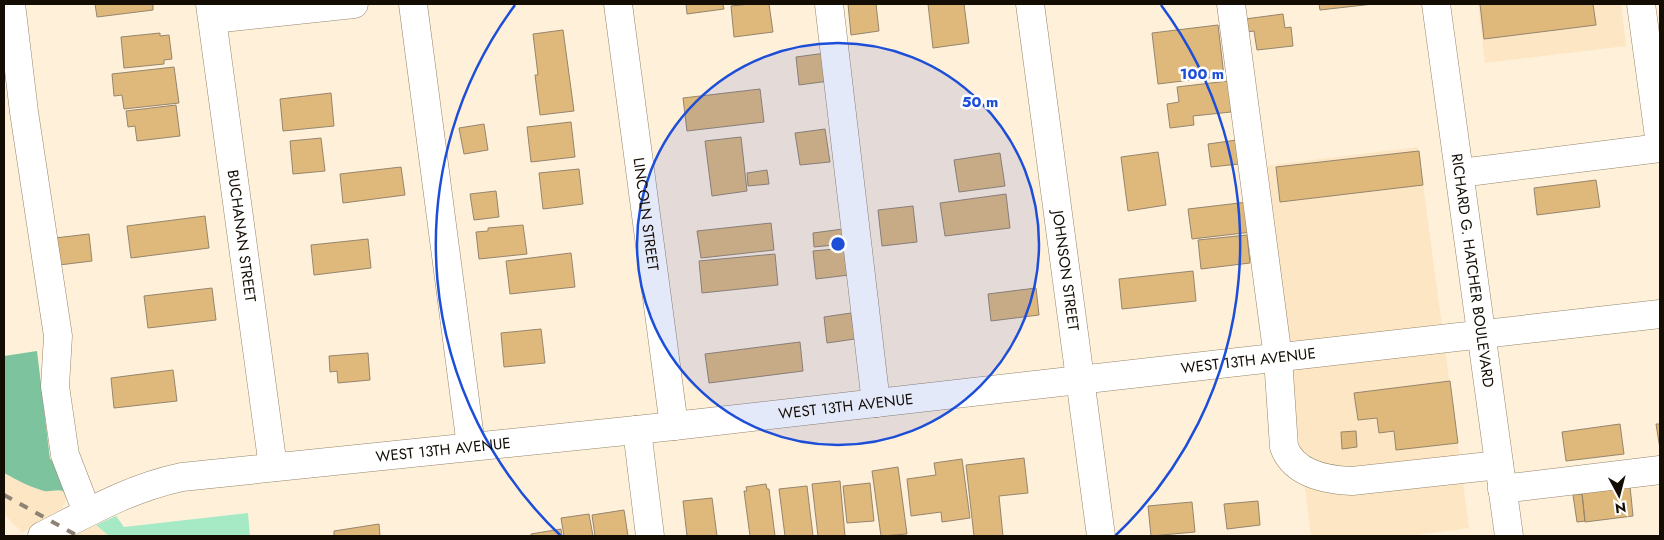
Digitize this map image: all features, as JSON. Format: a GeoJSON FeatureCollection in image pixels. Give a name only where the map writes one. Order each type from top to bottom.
{"type":"FeatureCollection","features":[{"type":"Feature","properties":{"kind":"street"},"geometry":{"type":"LineString","coordinates":[[11,4],[24,112],[58,336],[55,386],[65,455],[86,512]]}},
{"type":"Feature","properties":{"kind":"street"},"geometry":{"type":"LineString","coordinates":[[211,12],[354,4]]}},
{"type":"Feature","properties":{"kind":"street"},"geometry":{"type":"LineString","coordinates":[[413,4],[471,446]]}},
{"type":"Feature","properties":{"kind":"street","name":"LINCOLN STREET"},"geometry":{"type":"LineString","coordinates":[[618,4],[674,426]]}},
{"type":"Feature","properties":{"kind":"street"},"geometry":{"type":"LineString","coordinates":[[829,4],[876,403]]}},
{"type":"Feature","properties":{"kind":"street","name":"JOHNSON STREET"},"geometry":{"type":"LineString","coordinates":[[1030,4],[1101,536]]}},
{"type":"Feature","properties":{"kind":"street"},"geometry":{"type":"LineString","coordinates":[[1231,4],[1278,358],[1284,447],[1287,456],[1304,470],[1332,480],[1352,481],[1660,470]]}},
{"type":"Feature","properties":{"kind":"street","name":"RICHARD G. HATCHER BOULEVARD"},"geometry":{"type":"LineString","coordinates":[[1436,4],[1509,536]]}},
{"type":"Feature","properties":{"kind":"street"},"geometry":{"type":"LineString","coordinates":[[1641,4],[1659,128]]}},
{"type":"Feature","properties":{"kind":"street","name":"BUCHANAN STREET"},"geometry":{"type":"LineString","coordinates":[[211,12],[272,467]]}},
{"type":"Feature","properties":{"kind":"street"},"geometry":{"type":"LineString","coordinates":[[1460,173],[1660,148]]}},
{"type":"Feature","properties":{"kind":"street","name":"WEST 13TH AVENUE"},"geometry":{"type":"LineString","coordinates":[[42,536],[86,512],[144,487],[182,477],[674,426],[1660,314]]}},
{"type":"Feature","properties":{"kind":"street"},"geometry":{"type":"LineString","coordinates":[[637,430],[650,536]]}},
{"type":"Feature","properties":{"kind":"shaded area"},"geometry":{"type":"Polygon","coordinates":[[[1478,4],[1621,4],[1626,46],[1485,63],[1478,4]]]}},
{"type":"Feature","properties":{"kind":"shaded area"},"geometry":{"type":"Polygon","coordinates":[[[1418,147],[1469,528],[1408,536],[1311,536],[1264,166],[1418,147]]]}},
{"type":"Feature","properties":{"kind":"shaded area"},"geometry":{"type":"Polygon","coordinates":[[[4,473],[31,487],[47,491],[59,490],[63,492],[67,499],[62,508],[40,523],[22,532],[4,514],[4,473]]]}},
{"type":"Feature","properties":{"kind":"shaded area"},"geometry":{"type":"Polygon","coordinates":[[[96,525],[109,536],[75,536],[96,525]]]}},
{"type":"Feature","properties":{"kind":"green space"},"geometry":{"type":"Polygon","coordinates":[[[37,351],[50,459],[70,472],[67,499],[63,491],[44,491],[4,473],[4,356],[37,351]]]}},
{"type":"Feature","properties":{"kind":"green space"},"geometry":{"type":"Polygon","coordinates":[[[248,513],[250,536],[109,536],[96,525],[116,516],[124,527],[248,513]]]}},
{"type":"Feature","properties":{"kind":"building"},"geometry":{"type":"Polygon","coordinates":[[[95,4],[153,4],[153,10],[97,17],[95,4]]]}},
{"type":"Feature","properties":{"kind":"building"},"geometry":{"type":"Polygon","coordinates":[[[686,4],[723,4],[724,9],[687,14],[686,4]]]}},
{"type":"Feature","properties":{"kind":"building"},"geometry":{"type":"Polygon","coordinates":[[[769,4],[773,32],[734,37],[731,6],[769,4]]]}},
{"type":"Feature","properties":{"kind":"building"},"geometry":{"type":"Polygon","coordinates":[[[848,4],[876,4],[879,31],[851,35],[848,4]]]}},
{"type":"Feature","properties":{"kind":"building"},"geometry":{"type":"Polygon","coordinates":[[[928,4],[964,4],[969,43],[933,48],[928,4]]]}},
{"type":"Feature","properties":{"kind":"building"},"geometry":{"type":"Polygon","coordinates":[[[1319,4],[1373,4],[1320,10],[1319,4]]]}},
{"type":"Feature","properties":{"kind":"building"},"geometry":{"type":"Polygon","coordinates":[[[1480,4],[1593,4],[1596,25],[1484,39],[1480,4]]]}},
{"type":"Feature","properties":{"kind":"building"},"geometry":{"type":"Polygon","coordinates":[[[1283,14],[1285,28],[1291,27],[1293,46],[1257,50],[1254,31],[1247,32],[1245,19],[1283,14]]]}},
{"type":"Feature","properties":{"kind":"building"},"geometry":{"type":"Polygon","coordinates":[[[1218,25],[1224,76],[1158,84],[1152,33],[1218,25]]]}},
{"type":"Feature","properties":{"kind":"building"},"geometry":{"type":"Polygon","coordinates":[[[563,30],[574,111],[540,115],[535,75],[538,75],[533,34],[563,30]]]}},
{"type":"Feature","properties":{"kind":"building"},"geometry":{"type":"Polygon","coordinates":[[[160,33],[160,36],[169,35],[172,59],[164,60],[164,64],[124,68],[121,37],[160,33]]]}},
{"type":"Feature","properties":{"kind":"building"},"geometry":{"type":"Polygon","coordinates":[[[826,53],[829,81],[799,85],[796,57],[826,53]]]}},
{"type":"Feature","properties":{"kind":"building"},"geometry":{"type":"Polygon","coordinates":[[[174,67],[179,103],[124,109],[122,95],[114,96],[112,74],[174,67]]]}},
{"type":"Feature","properties":{"kind":"building"},"geometry":{"type":"Polygon","coordinates":[[[1228,81],[1235,109],[1231,109],[1231,112],[1193,116],[1194,125],[1170,128],[1167,104],[1179,102],[1177,87],[1228,81]]]}},
{"type":"Feature","properties":{"kind":"building"},"geometry":{"type":"Polygon","coordinates":[[[760,89],[764,122],[687,131],[683,98],[760,89]]]}},
{"type":"Feature","properties":{"kind":"building"},"geometry":{"type":"Polygon","coordinates":[[[331,93],[334,126],[283,131],[280,99],[331,93]]]}},
{"type":"Feature","properties":{"kind":"building"},"geometry":{"type":"Polygon","coordinates":[[[176,105],[180,136],[137,141],[135,126],[128,127],[126,111],[176,105]]]}},
{"type":"Feature","properties":{"kind":"building"},"geometry":{"type":"Polygon","coordinates":[[[571,122],[575,157],[531,162],[527,127],[571,122]]]}},
{"type":"Feature","properties":{"kind":"building"},"geometry":{"type":"Polygon","coordinates":[[[484,124],[488,150],[464,154],[459,128],[484,124]]]}},
{"type":"Feature","properties":{"kind":"building"},"geometry":{"type":"Polygon","coordinates":[[[825,129],[830,162],[800,165],[795,133],[825,129]]]}},
{"type":"Feature","properties":{"kind":"building"},"geometry":{"type":"Polygon","coordinates":[[[741,137],[747,191],[712,196],[705,141],[741,137]]]}},
{"type":"Feature","properties":{"kind":"building"},"geometry":{"type":"Polygon","coordinates":[[[321,138],[325,171],[293,174],[290,141],[321,138]]]}},
{"type":"Feature","properties":{"kind":"building"},"geometry":{"type":"Polygon","coordinates":[[[1237,140],[1239,164],[1211,167],[1208,144],[1237,140]]]}},
{"type":"Feature","properties":{"kind":"building"},"geometry":{"type":"Polygon","coordinates":[[[1419,151],[1423,185],[1280,202],[1276,167],[1419,151]]]}},
{"type":"Feature","properties":{"kind":"building"},"geometry":{"type":"Polygon","coordinates":[[[1158,152],[1166,205],[1128,211],[1121,157],[1158,152]]]}},
{"type":"Feature","properties":{"kind":"building"},"geometry":{"type":"Polygon","coordinates":[[[1000,153],[1005,186],[959,192],[954,160],[1000,153]]]}},
{"type":"Feature","properties":{"kind":"building"},"geometry":{"type":"Polygon","coordinates":[[[401,167],[405,195],[343,203],[340,174],[401,167]]]}},
{"type":"Feature","properties":{"kind":"building"},"geometry":{"type":"Polygon","coordinates":[[[579,169],[583,204],[543,209],[539,173],[579,169]]]}},
{"type":"Feature","properties":{"kind":"building"},"geometry":{"type":"Polygon","coordinates":[[[767,170],[769,184],[748,186],[747,173],[767,170]]]}},
{"type":"Feature","properties":{"kind":"building"},"geometry":{"type":"Polygon","coordinates":[[[1596,180],[1600,207],[1537,215],[1534,188],[1596,180]]]}},
{"type":"Feature","properties":{"kind":"building"},"geometry":{"type":"Polygon","coordinates":[[[496,191],[499,217],[474,220],[470,194],[496,191]]]}},
{"type":"Feature","properties":{"kind":"building"},"geometry":{"type":"Polygon","coordinates":[[[1006,194],[1010,228],[945,236],[940,203],[1006,194]]]}},
{"type":"Feature","properties":{"kind":"building"},"geometry":{"type":"Polygon","coordinates":[[[1248,202],[1252,232],[1192,239],[1188,209],[1248,202]]]}},
{"type":"Feature","properties":{"kind":"building"},"geometry":{"type":"Polygon","coordinates":[[[913,206],[917,242],[882,246],[878,210],[913,206]]]}},
{"type":"Feature","properties":{"kind":"building"},"geometry":{"type":"Polygon","coordinates":[[[205,216],[209,248],[131,258],[127,226],[205,216]]]}},
{"type":"Feature","properties":{"kind":"building"},"geometry":{"type":"Polygon","coordinates":[[[771,223],[774,250],[701,258],[697,231],[771,223]]]}},
{"type":"Feature","properties":{"kind":"building"},"geometry":{"type":"Polygon","coordinates":[[[523,225],[527,254],[479,259],[476,232],[488,231],[488,228],[523,225]]]}},
{"type":"Feature","properties":{"kind":"building"},"geometry":{"type":"Polygon","coordinates":[[[843,229],[844,244],[814,247],[813,233],[843,229]]]}},
{"type":"Feature","properties":{"kind":"building"},"geometry":{"type":"Polygon","coordinates":[[[89,234],[92,261],[59,265],[55,238],[89,234]]]}},
{"type":"Feature","properties":{"kind":"building"},"geometry":{"type":"Polygon","coordinates":[[[1247,235],[1250,263],[1201,269],[1198,240],[1247,235]]]}},
{"type":"Feature","properties":{"kind":"building"},"geometry":{"type":"Polygon","coordinates":[[[368,239],[371,268],[314,275],[311,245],[368,239]]]}},
{"type":"Feature","properties":{"kind":"building"},"geometry":{"type":"Polygon","coordinates":[[[846,248],[849,275],[816,279],[813,251],[846,248]]]}},
{"type":"Feature","properties":{"kind":"building"},"geometry":{"type":"Polygon","coordinates":[[[571,253],[575,287],[510,294],[506,261],[571,253]]]}},
{"type":"Feature","properties":{"kind":"building"},"geometry":{"type":"Polygon","coordinates":[[[775,254],[778,285],[702,293],[699,261],[775,254]]]}},
{"type":"Feature","properties":{"kind":"building"},"geometry":{"type":"Polygon","coordinates":[[[1193,271],[1196,301],[1122,309],[1119,279],[1193,271]]]}},
{"type":"Feature","properties":{"kind":"building"},"geometry":{"type":"Polygon","coordinates":[[[212,288],[216,320],[148,328],[144,296],[212,288]]]}},
{"type":"Feature","properties":{"kind":"building"},"geometry":{"type":"Polygon","coordinates":[[[1036,288],[1039,315],[991,321],[988,294],[1036,288]]]}},
{"type":"Feature","properties":{"kind":"building"},"geometry":{"type":"Polygon","coordinates":[[[851,313],[855,339],[827,343],[824,317],[851,313]]]}},
{"type":"Feature","properties":{"kind":"building"},"geometry":{"type":"Polygon","coordinates":[[[541,329],[545,363],[504,367],[501,333],[541,329]]]}},
{"type":"Feature","properties":{"kind":"building"},"geometry":{"type":"Polygon","coordinates":[[[800,342],[803,371],[709,383],[705,354],[800,342]]]}},
{"type":"Feature","properties":{"kind":"building"},"geometry":{"type":"Polygon","coordinates":[[[368,353],[370,380],[338,383],[337,371],[330,372],[329,356],[368,353]]]}},
{"type":"Feature","properties":{"kind":"building"},"geometry":{"type":"Polygon","coordinates":[[[173,370],[177,401],[114,408],[111,378],[173,370]]]}},
{"type":"Feature","properties":{"kind":"building"},"geometry":{"type":"Polygon","coordinates":[[[1450,381],[1458,443],[1396,450],[1394,431],[1379,433],[1377,418],[1358,420],[1354,393],[1450,381]]]}},
{"type":"Feature","properties":{"kind":"building"},"geometry":{"type":"Polygon","coordinates":[[[1620,424],[1624,454],[1566,461],[1562,432],[1620,424]]]}},
{"type":"Feature","properties":{"kind":"building"},"geometry":{"type":"Polygon","coordinates":[[[1656,424],[1660,424],[1660,449],[1656,424]]]}},
{"type":"Feature","properties":{"kind":"building"},"geometry":{"type":"Polygon","coordinates":[[[1356,431],[1357,447],[1342,449],[1341,432],[1356,431]]]}},
{"type":"Feature","properties":{"kind":"building"},"geometry":{"type":"Polygon","coordinates":[[[1024,458],[1028,493],[999,496],[1003,536],[974,536],[966,465],[1024,458]]]}},
{"type":"Feature","properties":{"kind":"building"},"geometry":{"type":"Polygon","coordinates":[[[962,459],[970,518],[942,522],[941,512],[911,516],[907,479],[936,475],[934,463],[962,459]]]}},
{"type":"Feature","properties":{"kind":"building"},"geometry":{"type":"Polygon","coordinates":[[[898,467],[907,534],[881,536],[872,471],[898,467]]]}},
{"type":"Feature","properties":{"kind":"building"},"geometry":{"type":"Polygon","coordinates":[[[840,481],[845,536],[818,536],[812,484],[840,481]]]}},
{"type":"Feature","properties":{"kind":"building"},"geometry":{"type":"Polygon","coordinates":[[[870,483],[874,521],[847,523],[843,486],[870,483]]]}},
{"type":"Feature","properties":{"kind":"building"},"geometry":{"type":"Polygon","coordinates":[[[766,484],[767,489],[769,489],[775,536],[750,536],[744,491],[747,491],[746,487],[766,484]]]}},
{"type":"Feature","properties":{"kind":"building"},"geometry":{"type":"Polygon","coordinates":[[[807,486],[813,536],[785,536],[779,489],[807,486]]]}},
{"type":"Feature","properties":{"kind":"building"},"geometry":{"type":"Polygon","coordinates":[[[1630,486],[1633,516],[1585,522],[1582,493],[1630,486]]]}},
{"type":"Feature","properties":{"kind":"building"},"geometry":{"type":"Polygon","coordinates":[[[1582,494],[1585,521],[1577,522],[1573,495],[1582,494]]]}},
{"type":"Feature","properties":{"kind":"building"},"geometry":{"type":"Polygon","coordinates":[[[712,498],[717,536],[687,536],[683,501],[712,498]]]}},
{"type":"Feature","properties":{"kind":"building"},"geometry":{"type":"Polygon","coordinates":[[[1258,501],[1260,525],[1227,529],[1224,504],[1258,501]]]}},
{"type":"Feature","properties":{"kind":"building"},"geometry":{"type":"Polygon","coordinates":[[[1192,502],[1195,532],[1151,536],[1148,506],[1192,502]]]}},
{"type":"Feature","properties":{"kind":"building"},"geometry":{"type":"Polygon","coordinates":[[[624,510],[628,536],[595,536],[592,515],[624,510]]]}},
{"type":"Feature","properties":{"kind":"building"},"geometry":{"type":"Polygon","coordinates":[[[589,514],[593,536],[564,536],[561,518],[589,514]]]}},
{"type":"Feature","properties":{"kind":"building"},"geometry":{"type":"Polygon","coordinates":[[[379,524],[380,536],[334,536],[334,531],[379,524]]]}},
{"type":"Feature","properties":{"kind":"building"},"geometry":{"type":"Polygon","coordinates":[[[561,529],[562,536],[531,536],[531,534],[561,529]]]}},
{"type":"Feature","properties":{"kind":"railway"},"geometry":{"type":"LineString","coordinates":[[4,495],[78,536]]}}]}
